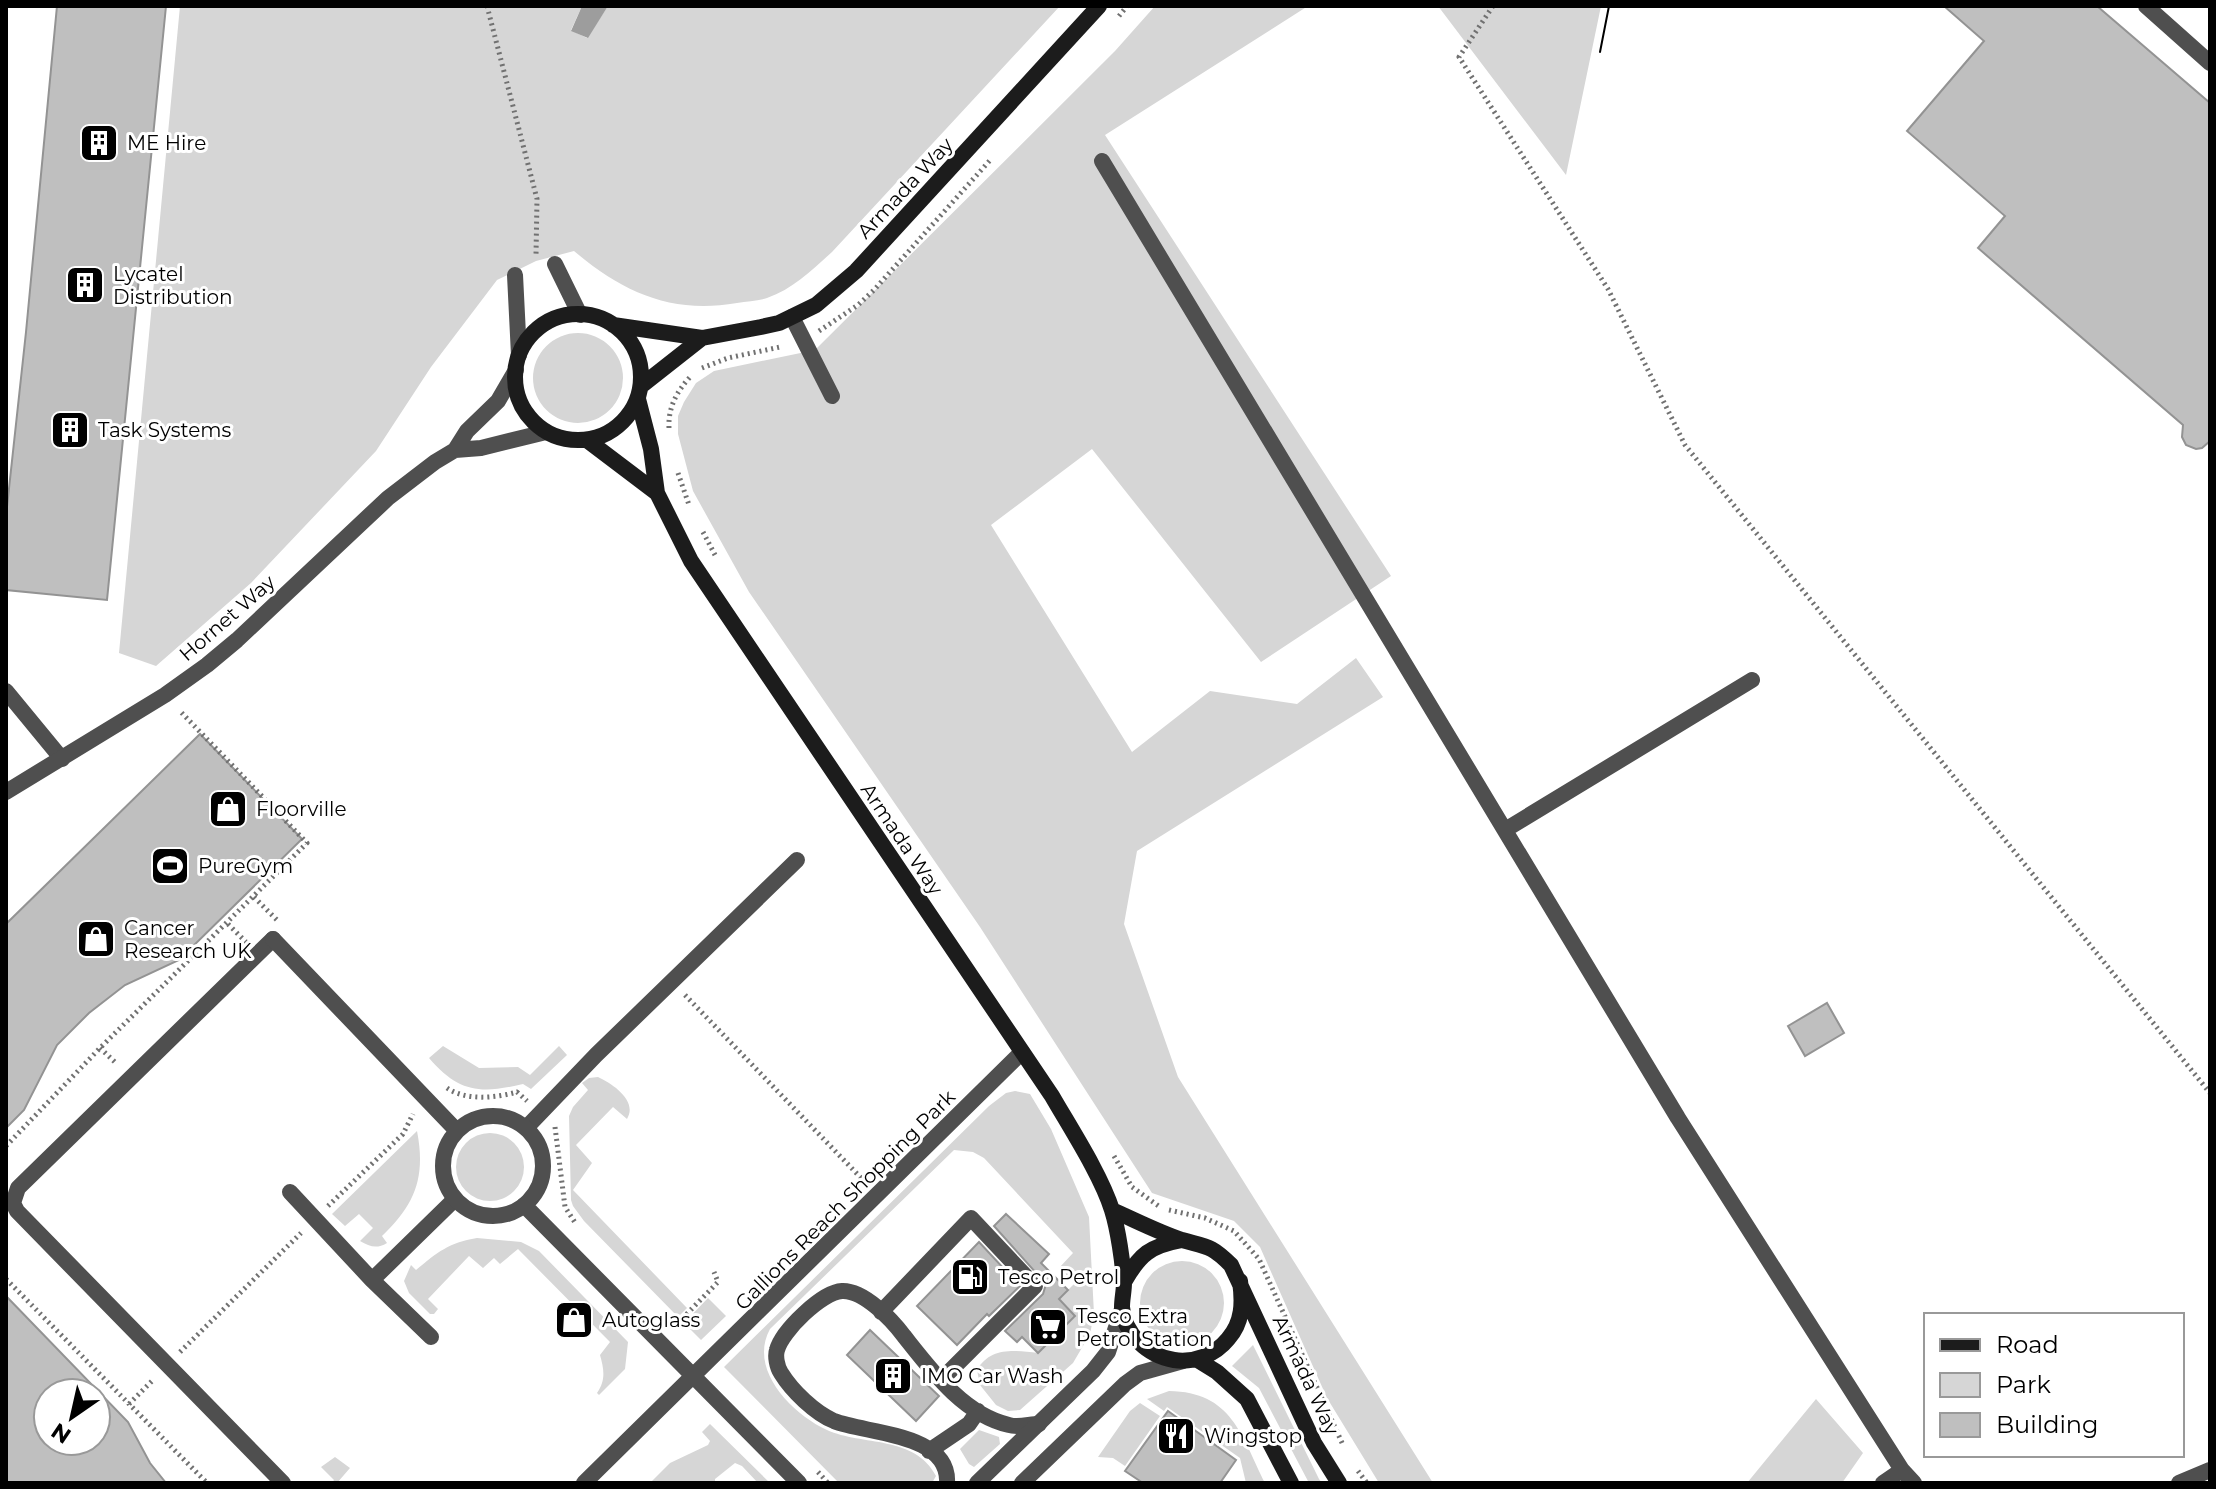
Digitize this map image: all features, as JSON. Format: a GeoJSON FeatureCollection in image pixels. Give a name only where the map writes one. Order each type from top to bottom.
{"type":"FeatureCollection","features":[{"type":"Feature","properties":{"kind":"street","name":"Armada Way"},"geometry":{"type":"LineString","coordinates":[[613,325],[702,338],[770,325],[816,305],[856,271],[1099,6]]}},
{"type":"Feature","properties":{"kind":"street"},"geometry":{"type":"LineString","coordinates":[[2146,6],[2210,63]]}},
{"type":"Feature","properties":{"kind":"street"},"geometry":{"type":"LineString","coordinates":[[1102,161],[1678,1118],[1902,1470],[1914,1483]]}},
{"type":"Feature","properties":{"kind":"street"},"geometry":{"type":"LineString","coordinates":[[518,362],[527,341],[550,321],[580,315],[555,264]]}},
{"type":"Feature","properties":{"kind":"street"},"geometry":{"type":"LineString","coordinates":[[515,275],[517,394],[528,415],[546,432]]}},
{"type":"Feature","properties":{"kind":"street","name":"Armada Way"},"geometry":{"type":"LineString","coordinates":[[580,315],[597,317],[613,325],[636,351],[641,368],[640,392],[657,493],[691,561],[1022,1052],[1080,1145],[1112,1210],[1124,1282],[1122,1309]]}},
{"type":"Feature","properties":{"kind":"street"},"geometry":{"type":"LineString","coordinates":[[792,317],[832,396]]}},
{"type":"Feature","properties":{"kind":"street","name":"Armada Way"},"geometry":{"type":"LineString","coordinates":[[546,432],[566,439],[587,440],[618,427],[630,414],[640,392],[702,338]]}},
{"type":"Feature","properties":{"kind":"street","name":"Hornet Way"},"geometry":{"type":"LineString","coordinates":[[6,792],[165,695],[237,640],[388,498],[455,450],[467,431],[498,401],[518,362]]}},
{"type":"Feature","properties":{"kind":"street","name":"Hornet Way"},"geometry":{"type":"LineString","coordinates":[[455,450],[481,448],[546,432]]}},
{"type":"Feature","properties":{"kind":"street","name":"Armada Way"},"geometry":{"type":"LineString","coordinates":[[587,440],[657,493]]}},
{"type":"Feature","properties":{"kind":"street"},"geometry":{"type":"LineString","coordinates":[[1505,830],[1752,680]]}},
{"type":"Feature","properties":{"kind":"street"},"geometry":{"type":"LineString","coordinates":[[6,691],[62,759]]}},
{"type":"Feature","properties":{"kind":"street"},"geometry":{"type":"LineString","coordinates":[[526,1128],[596,1055],[797,860]]}},
{"type":"Feature","properties":{"kind":"street"},"geometry":{"type":"LineString","coordinates":[[283,1483],[17,1211],[13,1203],[14,1195],[273,939],[457,1131]]}},
{"type":"Feature","properties":{"kind":"street","name":"Gallions Reach Shopping Park"},"geometry":{"type":"LineString","coordinates":[[584,1483],[1022,1052]]}},
{"type":"Feature","properties":{"kind":"street"},"geometry":{"type":"LineString","coordinates":[[499,1116],[526,1128],[541,1153],[543,1168],[534,1195],[511,1213],[496,1216],[467,1209],[447,1187],[443,1172],[443,1157],[457,1131],[469,1122],[499,1116]]}},
{"type":"Feature","properties":{"kind":"street"},"geometry":{"type":"LineString","coordinates":[[290,1192],[372,1280],[431,1337]]}},
{"type":"Feature","properties":{"kind":"street"},"geometry":{"type":"LineString","coordinates":[[372,1280],[455,1199]]}},
{"type":"Feature","properties":{"kind":"street"},"geometry":{"type":"LineString","coordinates":[[524,1205],[799,1483]]}},
{"type":"Feature","properties":{"kind":"street","name":"Armada Way"},"geometry":{"type":"LineString","coordinates":[[1112,1210],[1182,1240],[1201,1243],[1218,1251],[1231,1265],[1314,1443],[1339,1483]]}},
{"type":"Feature","properties":{"kind":"street"},"geometry":{"type":"LineString","coordinates":[[881,1312],[971,1218],[1035,1286],[941,1380]]}},
{"type":"Feature","properties":{"kind":"street"},"geometry":{"type":"LineString","coordinates":[[1124,1282],[1137,1260],[1157,1245],[1182,1240]]}},
{"type":"Feature","properties":{"kind":"street","name":"Armada Way"},"geometry":{"type":"LineString","coordinates":[[1190,1360],[1215,1352],[1230,1338],[1241,1311],[1240,1281]]}},
{"type":"Feature","properties":{"kind":"street"},"geometry":{"type":"LineString","coordinates":[[947,1483],[947,1472],[939,1458],[929,1451],[893,1434],[834,1421],[795,1391],[779,1371],[775,1353],[783,1336],[824,1297],[844,1291],[872,1302],[941,1380],[978,1411],[1010,1426],[1039,1424]]}},
{"type":"Feature","properties":{"kind":"street"},"geometry":{"type":"LineString","coordinates":[[1122,1309],[1127,1326],[1143,1346],[1165,1359],[1190,1360],[1217,1372],[1247,1399],[1291,1483]]}},
{"type":"Feature","properties":{"kind":"street"},"geometry":{"type":"LineString","coordinates":[[977,1483],[1093,1371],[1108,1352],[1122,1309]]}},
{"type":"Feature","properties":{"kind":"street"},"geometry":{"type":"LineString","coordinates":[[1022,1483],[1140,1373],[1190,1360]]}},
{"type":"Feature","properties":{"kind":"street"},"geometry":{"type":"LineString","coordinates":[[929,1451],[969,1424],[978,1411]]}},
{"type":"Feature","properties":{"kind":"street"},"geometry":{"type":"LineString","coordinates":[[1883,1483],[1902,1470]]}},
{"type":"Feature","properties":{"kind":"street"},"geometry":{"type":"LineString","coordinates":[[2179,1483],[2210,1470]]}},
{"type":"Feature","properties":{"kind":"path"},"geometry":{"type":"LineString","coordinates":[[487,6],[537,199],[536,261]]}},
{"type":"Feature","properties":{"kind":"path"},"geometry":{"type":"LineString","coordinates":[[1493,6],[1459,57],[1608,289],[1685,445],[2210,1093]]}},
{"type":"Feature","properties":{"kind":"path"},"geometry":{"type":"LineString","coordinates":[[670,435],[670,407],[682,386]]}},
{"type":"Feature","properties":{"kind":"path"},"geometry":{"type":"LineString","coordinates":[[676,469],[695,517]]}},
{"type":"Feature","properties":{"kind":"path"},"geometry":{"type":"LineString","coordinates":[[702,530],[716,557]]}},
{"type":"Feature","properties":{"kind":"path"},"geometry":{"type":"LineString","coordinates":[[6,1146],[307,843],[165,695]]}},
{"type":"Feature","properties":{"kind":"path"},"geometry":{"type":"LineString","coordinates":[[672,981],[865,1182]]}},
{"type":"Feature","properties":{"kind":"path"},"geometry":{"type":"LineString","coordinates":[[441,1085],[453,1092],[481,1097],[517,1092]]}},
{"type":"Feature","properties":{"kind":"path"},"geometry":{"type":"LineString","coordinates":[[129,1404],[403,1134],[413,1114]]}},
{"type":"Feature","properties":{"kind":"path"},"geometry":{"type":"LineString","coordinates":[[555,1127],[565,1207],[584,1232]]}},
{"type":"Feature","properties":{"kind":"path"},"geometry":{"type":"LineString","coordinates":[[1108,1146],[1132,1187],[1164,1209],[1205,1218],[1234,1231],[1259,1259],[1344,1448]]}},
{"type":"Feature","properties":{"kind":"path"},"geometry":{"type":"LineString","coordinates":[[673,1329],[718,1282],[714,1272]]}},
{"type":"Feature","properties":{"kind":"path"},"geometry":{"type":"LineString","coordinates":[[6,1279],[207,1483]]}},
{"type":"Feature","properties":{"kind":"path"},"geometry":{"type":"LineString","coordinates":[[665,1316],[673,1329],[685,1337]]}},
{"type":"Feature","properties":{"kind":"path"},"geometry":{"type":"LineString","coordinates":[[1350,1460],[1367,1483]]}},
{"type":"Feature","properties":{"kind":"green space"},"geometry":{"type":"Polygon","coordinates":[[[180,6],[582,6],[571,30],[587,38],[608,6],[1060,6],[832,252],[785,290],[760,300],[713,306],[670,302],[630,289],[574,251],[536,261],[497,280],[431,367],[376,451],[251,583],[156,666],[119,653],[180,6]]]}},
{"type":"Feature","properties":{"kind":"green space"},"geometry":{"type":"Polygon","coordinates":[[[1155,6],[1308,6],[1105,135],[1391,576],[1261,662],[1092,449],[991,525],[1132,752],[1210,691],[1297,704],[1356,658],[1383,697],[1137,851],[1124,924],[1178,1077],[1433,1483],[1379,1483],[1327,1398],[1260,1247],[1234,1221],[1152,1193],[980,927],[749,592],[693,491],[678,434],[678,416],[684,402],[696,383],[714,371],[815,350],[1115,51],[1155,6]]]}},
{"type":"Feature","properties":{"kind":"green space"},"geometry":{"type":"Polygon","coordinates":[[[1438,6],[1601,6],[1566,175],[1438,6]]]}},
{"type":"Feature","properties":{"kind":"green space"},"geometry":{"type":"Polygon","coordinates":[[[569,333],[587,333],[603,340],[616,353],[623,369],[623,387],[616,403],[603,416],[587,423],[569,423],[553,416],[540,403],[533,387],[533,369],[540,353],[553,340],[569,333]]]}},
{"type":"Feature","properties":{"kind":"green space"},"geometry":{"type":"Polygon","coordinates":[[[443,1046],[479,1068],[518,1067],[530,1075],[559,1046],[567,1055],[531,1089],[523,1084],[483,1089],[461,1084],[440,1070],[429,1058],[443,1046]]]}},
{"type":"Feature","properties":{"kind":"green space"},"geometry":{"type":"Polygon","coordinates":[[[598,1077],[622,1094],[630,1112],[627,1119],[613,1107],[576,1145],[592,1163],[573,1190],[687,1308],[678,1317],[584,1221],[571,1200],[569,1116],[588,1090],[582,1083],[598,1077]]]}},
{"type":"Feature","properties":{"kind":"green space"},"geometry":{"type":"Polygon","coordinates":[[[1006,1093],[1030,1094],[1051,1129],[1089,1217],[1094,1314],[1090,1334],[1073,1363],[1020,1410],[1008,1411],[996,1405],[980,1385],[977,1370],[989,1357],[1012,1351],[1038,1353],[1075,1317],[1059,1299],[1075,1283],[1059,1268],[1073,1253],[984,1158],[973,1152],[954,1150],[770,1329],[765,1344],[769,1374],[787,1401],[800,1413],[841,1435],[887,1444],[915,1454],[927,1463],[936,1476],[932,1483],[839,1483],[724,1367],[989,1106],[1006,1093]]]}},
{"type":"Feature","properties":{"kind":"green space"},"geometry":{"type":"Polygon","coordinates":[[[417,1131],[419,1176],[410,1201],[382,1236],[387,1243],[377,1247],[367,1245],[360,1241],[373,1228],[359,1214],[345,1226],[332,1214],[417,1131]]]}},
{"type":"Feature","properties":{"kind":"green space"},"geometry":{"type":"Polygon","coordinates":[[[490,1133],[514,1143],[524,1167],[514,1191],[490,1201],[466,1191],[456,1167],[466,1143],[490,1133]]]}},
{"type":"Feature","properties":{"kind":"green space"},"geometry":{"type":"Polygon","coordinates":[[[477,1238],[521,1242],[539,1251],[628,1342],[625,1369],[599,1395],[603,1374],[600,1355],[610,1342],[518,1249],[500,1264],[494,1258],[483,1268],[469,1256],[428,1299],[438,1309],[434,1314],[430,1314],[409,1293],[404,1281],[411,1265],[416,1270],[444,1249],[477,1238]]]}},
{"type":"Feature","properties":{"kind":"green space"},"geometry":{"type":"Polygon","coordinates":[[[1182,1261],[1198,1264],[1212,1273],[1221,1287],[1224,1303],[1221,1319],[1212,1333],[1198,1342],[1182,1345],[1166,1342],[1152,1333],[1143,1319],[1140,1303],[1143,1287],[1152,1273],[1166,1264],[1182,1261]]]}},
{"type":"Feature","properties":{"kind":"green space"},"geometry":{"type":"Polygon","coordinates":[[[708,1298],[726,1316],[701,1340],[684,1323],[708,1298]]]}},
{"type":"Feature","properties":{"kind":"green space"},"geometry":{"type":"Polygon","coordinates":[[[1253,1345],[1322,1483],[1309,1483],[1259,1388],[1232,1366],[1253,1345]]]}},
{"type":"Feature","properties":{"kind":"green space"},"geometry":{"type":"Polygon","coordinates":[[[1169,1391],[1190,1393],[1221,1408],[1241,1433],[1265,1483],[1246,1483],[1240,1458],[1167,1407],[1164,1411],[1147,1399],[1169,1391]]]}},
{"type":"Feature","properties":{"kind":"green space"},"geometry":{"type":"Polygon","coordinates":[[[1816,1399],[1863,1453],[1842,1483],[1747,1483],[1816,1399]]]}},
{"type":"Feature","properties":{"kind":"green space"},"geometry":{"type":"Polygon","coordinates":[[[1140,1403],[1160,1416],[1125,1466],[1113,1458],[1098,1457],[1130,1411],[1140,1403]]]}},
{"type":"Feature","properties":{"kind":"green space"},"geometry":{"type":"Polygon","coordinates":[[[710,1424],[770,1483],[758,1483],[735,1463],[715,1479],[715,1483],[650,1483],[670,1463],[708,1445],[710,1441],[702,1432],[710,1424]]]}},
{"type":"Feature","properties":{"kind":"green space"},"geometry":{"type":"Polygon","coordinates":[[[979,1430],[999,1437],[1000,1444],[974,1467],[960,1449],[979,1430]]]}},
{"type":"Feature","properties":{"kind":"green space"},"geometry":{"type":"Polygon","coordinates":[[[335,1457],[350,1468],[337,1483],[332,1483],[334,1480],[321,1467],[335,1457]]]}},
{"type":"Feature","properties":{"kind":"shaded area"},"geometry":{"type":"Polygon","coordinates":[[[582,6],[608,6],[588,38],[571,31],[582,6]]]}},
{"type":"Feature","properties":{"kind":"building"},"geometry":{"type":"Polygon","coordinates":[[[57,6],[166,6],[107,600],[6,590],[6,516],[57,6]]]}},
{"type":"Feature","properties":{"kind":"building"},"geometry":{"type":"Polygon","coordinates":[[[1944,6],[2097,6],[2210,103],[2210,441],[2202,448],[2186,445],[2182,437],[2183,425],[1978,248],[2005,216],[1907,131],[1984,41],[1944,6]]]}},
{"type":"Feature","properties":{"kind":"building"},"geometry":{"type":"Polygon","coordinates":[[[200,734],[302,839],[179,960],[125,985],[89,1013],[57,1045],[24,1110],[6,1128],[6,924],[200,734]]]}},
{"type":"Feature","properties":{"kind":"building"},"geometry":{"type":"Polygon","coordinates":[[[1827,1003],[1844,1033],[1805,1056],[1788,1026],[1827,1003]]]}},
{"type":"Feature","properties":{"kind":"building"},"geometry":{"type":"Polygon","coordinates":[[[1006,1214],[1049,1254],[1041,1263],[1068,1290],[1059,1299],[1075,1316],[1038,1353],[1022,1337],[1017,1342],[1005,1331],[1043,1294],[1046,1284],[994,1226],[1006,1214]]]}},
{"type":"Feature","properties":{"kind":"building"},"geometry":{"type":"Polygon","coordinates":[[[979,1242],[1020,1286],[957,1345],[917,1306],[979,1242]]]}},
{"type":"Feature","properties":{"kind":"building"},"geometry":{"type":"Polygon","coordinates":[[[6,1296],[84,1377],[32,1377],[32,1457],[112,1457],[112,1405],[128,1422],[150,1463],[166,1483],[6,1483],[6,1296]]]}},
{"type":"Feature","properties":{"kind":"building","name":"IMO Car Wash"},"geometry":{"type":"Polygon","coordinates":[[[870,1330],[939,1396],[916,1421],[847,1355],[870,1330]]]}},
{"type":"Feature","properties":{"kind":"building","name":"Wingstop"},"geometry":{"type":"Polygon","coordinates":[[[1168,1411],[1236,1460],[1220,1483],[1143,1483],[1125,1471],[1168,1411]]]}},
{"type":"Feature","properties":{"kind":"tram line"},"geometry":{"type":"LineString","coordinates":[[1600,52],[1609,6]]}},
{"type":"Feature","properties":{"kind":"place","name":"ME Hire"},"geometry":{"type":"Point","coordinates":[99,143]}},
{"type":"Feature","properties":{"kind":"place","name":"Lycatel Distribution"},"geometry":{"type":"Point","coordinates":[85,285]}},
{"type":"Feature","properties":{"kind":"place","name":"Task Systems"},"geometry":{"type":"Point","coordinates":[70,430]}},
{"type":"Feature","properties":{"kind":"place","name":"Floorville"},"geometry":{"type":"Point","coordinates":[228,809]}},
{"type":"Feature","properties":{"kind":"place","name":"PureGym"},"geometry":{"type":"Point","coordinates":[170,866]}},
{"type":"Feature","properties":{"kind":"place","name":"Cancer Research UK"},"geometry":{"type":"Point","coordinates":[96,939]}},
{"type":"Feature","properties":{"kind":"place","name":"Tesco Petrol"},"geometry":{"type":"Point","coordinates":[970,1277]}},
{"type":"Feature","properties":{"kind":"place","name":"Autoglass"},"geometry":{"type":"Point","coordinates":[574,1320]}},
{"type":"Feature","properties":{"kind":"place","name":"Tesco Extra Petrol Station"},"geometry":{"type":"Point","coordinates":[1048,1327]}},
{"type":"Feature","properties":{"kind":"place","name":"IMO Car Wash"},"geometry":{"type":"Point","coordinates":[893,1376]}},
{"type":"Feature","properties":{"kind":"place","name":"Wingstop"},"geometry":{"type":"Point","coordinates":[1176,1436]}}]}
